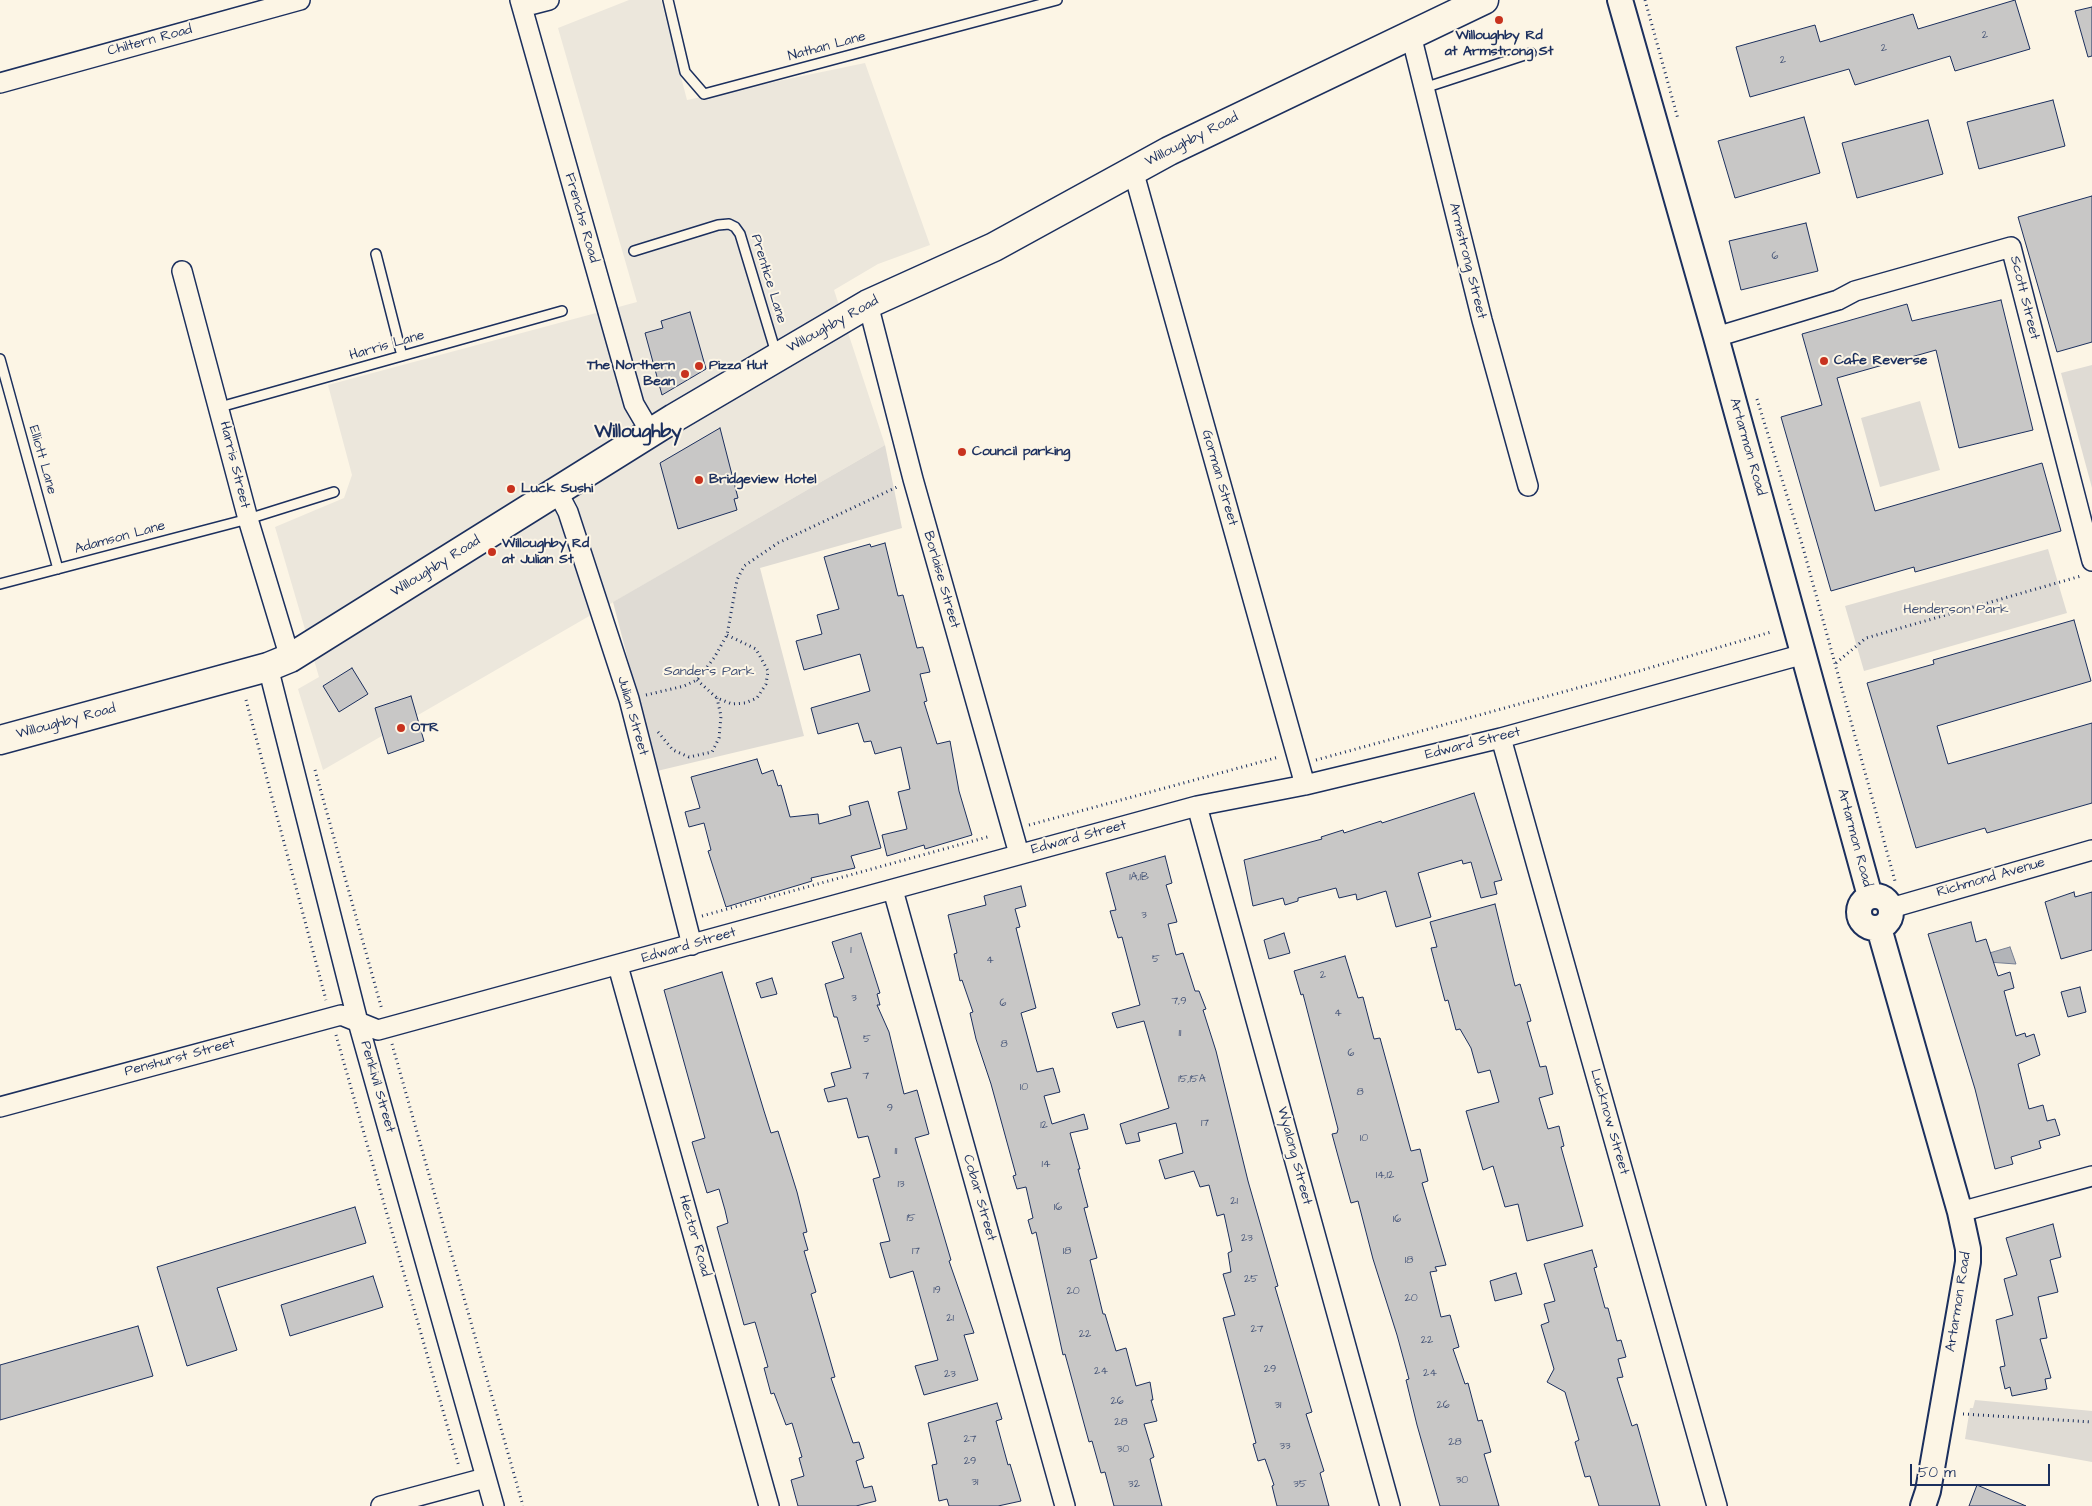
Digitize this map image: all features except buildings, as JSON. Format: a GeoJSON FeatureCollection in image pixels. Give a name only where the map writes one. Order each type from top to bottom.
{"type":"FeatureCollection","features":[{"type":"Feature","properties":{"kind":"main road","name":"Willoughby Road"},"geometry":{"type":"LineString","coordinates":[[0,740],[279,662],[777,356],[868,304],[994,247],[1133,170],[1218,126],[1484,0]]}},
{"type":"Feature","properties":{"kind":"street","name":"Chiltern Road"},"geometry":{"type":"LineString","coordinates":[[0,83],[300,0]]}},
{"type":"Feature","properties":{"kind":"street"},"geometry":{"type":"LineString","coordinates":[[521,4],[549,0]]}},
{"type":"Feature","properties":{"kind":"street","name":"Artarmon Road"},"geometry":{"type":"LineString","coordinates":[[1620,0],[1716,337],[1870,896]]}},
{"type":"Feature","properties":{"kind":"street","name":"Frenchs Road"},"geometry":{"type":"LineString","coordinates":[[521,4],[634,404],[651,433]]}},
{"type":"Feature","properties":{"kind":"street","name":"Armstrong Street"},"geometry":{"type":"LineString","coordinates":[[1411,35],[1482,320],[1528,486]]}},
{"type":"Feature","properties":{"kind":"street","name":"Gorman Street"},"geometry":{"type":"LineString","coordinates":[[1133,170],[1306,785]]}},
{"type":"Feature","properties":{"kind":"street","name":"Scott Street"},"geometry":{"type":"LineString","coordinates":[[1716,337],[1838,300],[1855,291],[2010,247],[2088,568]]}},
{"type":"Feature","properties":{"kind":"street","name":"Harris Street"},"geometry":{"type":"LineString","coordinates":[[182,271],[220,407],[248,519],[279,662]]}},
{"type":"Feature","properties":{"kind":"street","name":"Borlaise Street"},"geometry":{"type":"LineString","coordinates":[[868,304],[913,480],[1019,854]]}},
{"type":"Feature","properties":{"kind":"street","name":"Julian Street"},"geometry":{"type":"LineString","coordinates":[[557,491],[568,512],[629,699],[692,945]]}},
{"type":"Feature","properties":{"kind":"street","name":"Edward Street"},"geometry":{"type":"LineString","coordinates":[[358,1022],[378,1030],[387,1028],[1197,806],[1306,785],[1501,738],[1804,654]]}},
{"type":"Feature","properties":{"kind":"street","name":"Penkivil Street"},"geometry":{"type":"LineString","coordinates":[[279,662],[358,1022],[494,1506]]}},
{"type":"Feature","properties":{"kind":"street","name":"Lucknow Street"},"geometry":{"type":"LineString","coordinates":[[1501,738],[1717,1506]]}},
{"type":"Feature","properties":{"kind":"street","name":"Wyalong Street"},"geometry":{"type":"LineString","coordinates":[[1197,806],[1390,1506]]}},
{"type":"Feature","properties":{"kind":"street","name":"Richmond Avenue"},"geometry":{"type":"LineString","coordinates":[[1891,908],[2092,850]]}},
{"type":"Feature","properties":{"kind":"street","name":"Cobar Street"},"geometry":{"type":"LineString","coordinates":[[893,890],[1065,1506]]}},
{"type":"Feature","properties":{"kind":"street"},"geometry":{"type":"LineString","coordinates":[[1870,896],[1883,898],[1891,908],[1889,920],[1879,928],[1867,927],[1859,917],[1860,904],[1870,896]]}},
{"type":"Feature","properties":{"kind":"street","name":"Artarmon Road"},"geometry":{"type":"LineString","coordinates":[[1879,928],[1960,1212],[1968,1248],[1968,1262],[1923,1506]]}},
{"type":"Feature","properties":{"kind":"street","name":"Hector Road"},"geometry":{"type":"LineString","coordinates":[[618,966],[769,1506]]}},
{"type":"Feature","properties":{"kind":"street","name":"Penshurst Street"},"geometry":{"type":"LineString","coordinates":[[0,1107],[331,1017],[341,1015],[358,1022]]}},
{"type":"Feature","properties":{"kind":"street"},"geometry":{"type":"LineString","coordinates":[[1960,1212],[2092,1176]]}},
{"type":"Feature","properties":{"kind":"street"},"geometry":{"type":"LineString","coordinates":[[381,1506],[485,1478]]}},
{"type":"Feature","properties":{"kind":"lane","name":"Nathan Lane"},"geometry":{"type":"LineString","coordinates":[[668,0],[685,72],[704,94],[1057,0]]}},
{"type":"Feature","properties":{"kind":"lane"},"geometry":{"type":"LineString","coordinates":[[1424,88],[1531,52]]}},
{"type":"Feature","properties":{"kind":"lane","name":"Prentice Lane"},"geometry":{"type":"LineString","coordinates":[[634,251],[718,225],[729,224],[736,227],[740,234],[777,356]]}},
{"type":"Feature","properties":{"kind":"lane"},"geometry":{"type":"LineString","coordinates":[[376,254],[402,356]]}},
{"type":"Feature","properties":{"kind":"lane","name":"Harris Lane"},"geometry":{"type":"LineString","coordinates":[[220,407],[562,311]]}},
{"type":"Feature","properties":{"kind":"lane","name":"Elliott Lane"},"geometry":{"type":"LineString","coordinates":[[0,358],[58,569]]}},
{"type":"Feature","properties":{"kind":"lane","name":"Adamson Lane"},"geometry":{"type":"LineString","coordinates":[[0,584],[248,519],[334,492]]}},
{"type":"Feature","properties":{"kind":"path"},"geometry":{"type":"LineString","coordinates":[[1646,0],[1679,123]]}},
{"type":"Feature","properties":{"kind":"path","name":"Artarmon Road"},"geometry":{"type":"LineString","coordinates":[[1756,396],[1802,544],[1895,881]]}},
{"type":"Feature","properties":{"kind":"path"},"geometry":{"type":"LineString","coordinates":[[629,699],[684,686],[697,680],[714,658],[727,635],[737,580],[744,566],[778,543],[913,480]]}},
{"type":"Feature","properties":{"kind":"path"},"geometry":{"type":"LineString","coordinates":[[1835,663],[1866,638],[2088,568]]}},
{"type":"Feature","properties":{"kind":"path"},"geometry":{"type":"LineString","coordinates":[[1026,826],[1278,756],[1299,762],[1374,744],[1771,632]]}},
{"type":"Feature","properties":{"kind":"path"},"geometry":{"type":"LineString","coordinates":[[697,680],[717,698],[732,704],[745,703],[756,698],[766,684],[768,671],[756,649],[727,635]]}},
{"type":"Feature","properties":{"kind":"path"},"geometry":{"type":"LineString","coordinates":[[652,727],[673,750],[689,756],[712,752],[719,738],[721,716],[717,698]]}},
{"type":"Feature","properties":{"kind":"path","name":"Penkivil Street"},"geometry":{"type":"LineString","coordinates":[[246,700],[331,1017],[463,1484]]}},
{"type":"Feature","properties":{"kind":"path","name":"Penkivil Street"},"geometry":{"type":"LineString","coordinates":[[313,762],[523,1506]]}},
{"type":"Feature","properties":{"kind":"path"},"geometry":{"type":"LineString","coordinates":[[699,917],[991,836]]}},
{"type":"Feature","properties":{"kind":"path"},"geometry":{"type":"LineString","coordinates":[[1941,1413],[2092,1422]]}},
{"type":"Feature","properties":{"kind":"shaded area"},"geometry":{"type":"Polygon","coordinates":[[[629,0],[661,0],[687,100],[865,63],[930,245],[878,264],[834,290],[885,445],[323,770],[298,689],[319,677],[275,527],[344,498],[352,475],[328,385],[637,302],[558,28],[629,0]]]}},
{"type":"Feature","properties":{"kind":"shaded area"},"geometry":{"type":"Polygon","coordinates":[[[2010,947],[2016,964],[1988,962],[1986,954],[2010,947]]]}},
{"type":"Feature","properties":{"kind":"green space"},"geometry":{"type":"Polygon","coordinates":[[[2092,365],[2092,488],[2061,373],[2092,365]]]}},
{"type":"Feature","properties":{"kind":"green space"},"geometry":{"type":"Polygon","coordinates":[[[1920,401],[1940,470],[1880,487],[1861,418],[1920,401]]]}},
{"type":"Feature","properties":{"kind":"green space","name":"Sanders Park"},"geometry":{"type":"Polygon","coordinates":[[[885,445],[902,528],[760,568],[804,736],[657,771],[613,602],[885,445]]]}},
{"type":"Feature","properties":{"kind":"green space","name":"Henderson Park"},"geometry":{"type":"Polygon","coordinates":[[[2048,549],[2067,613],[1864,671],[1845,606],[2048,549]]]}},
{"type":"Feature","properties":{"kind":"green space"},"geometry":{"type":"Polygon","coordinates":[[[1975,1400],[2092,1411],[2092,1462],[1965,1439],[1970,1408],[1973,1408],[1975,1400]]]}},
{"type":"Feature","properties":{"kind":"place","name":"Willoughby Rd at Armstrong St"},"geometry":{"type":"Point","coordinates":[1499,20]}},
{"type":"Feature","properties":{"kind":"place","name":"Cafe Reverse"},"geometry":{"type":"Point","coordinates":[1824,361]}},
{"type":"Feature","properties":{"kind":"place","name":"Pizza Hut"},"geometry":{"type":"Point","coordinates":[699,366]}},
{"type":"Feature","properties":{"kind":"place","name":"The Northern Bean"},"geometry":{"type":"Point","coordinates":[685,374]}},
{"type":"Feature","properties":{"kind":"place","name":"Council parking"},"geometry":{"type":"Point","coordinates":[962,452]}},
{"type":"Feature","properties":{"kind":"place","name":"Bridgeview Hotel"},"geometry":{"type":"Point","coordinates":[699,480]}},
{"type":"Feature","properties":{"kind":"place","name":"Luck Sushi"},"geometry":{"type":"Point","coordinates":[511,489]}},
{"type":"Feature","properties":{"kind":"place","name":"Willoughby Rd at Julian St"},"geometry":{"type":"Point","coordinates":[492,552]}},
{"type":"Feature","properties":{"kind":"place","name":"OTR"},"geometry":{"type":"Point","coordinates":[401,728]}},
{"type":"Feature","properties":{"kind":"district","name":"Willoughby"},"geometry":{"type":"Point","coordinates":[638,433]}}]}
